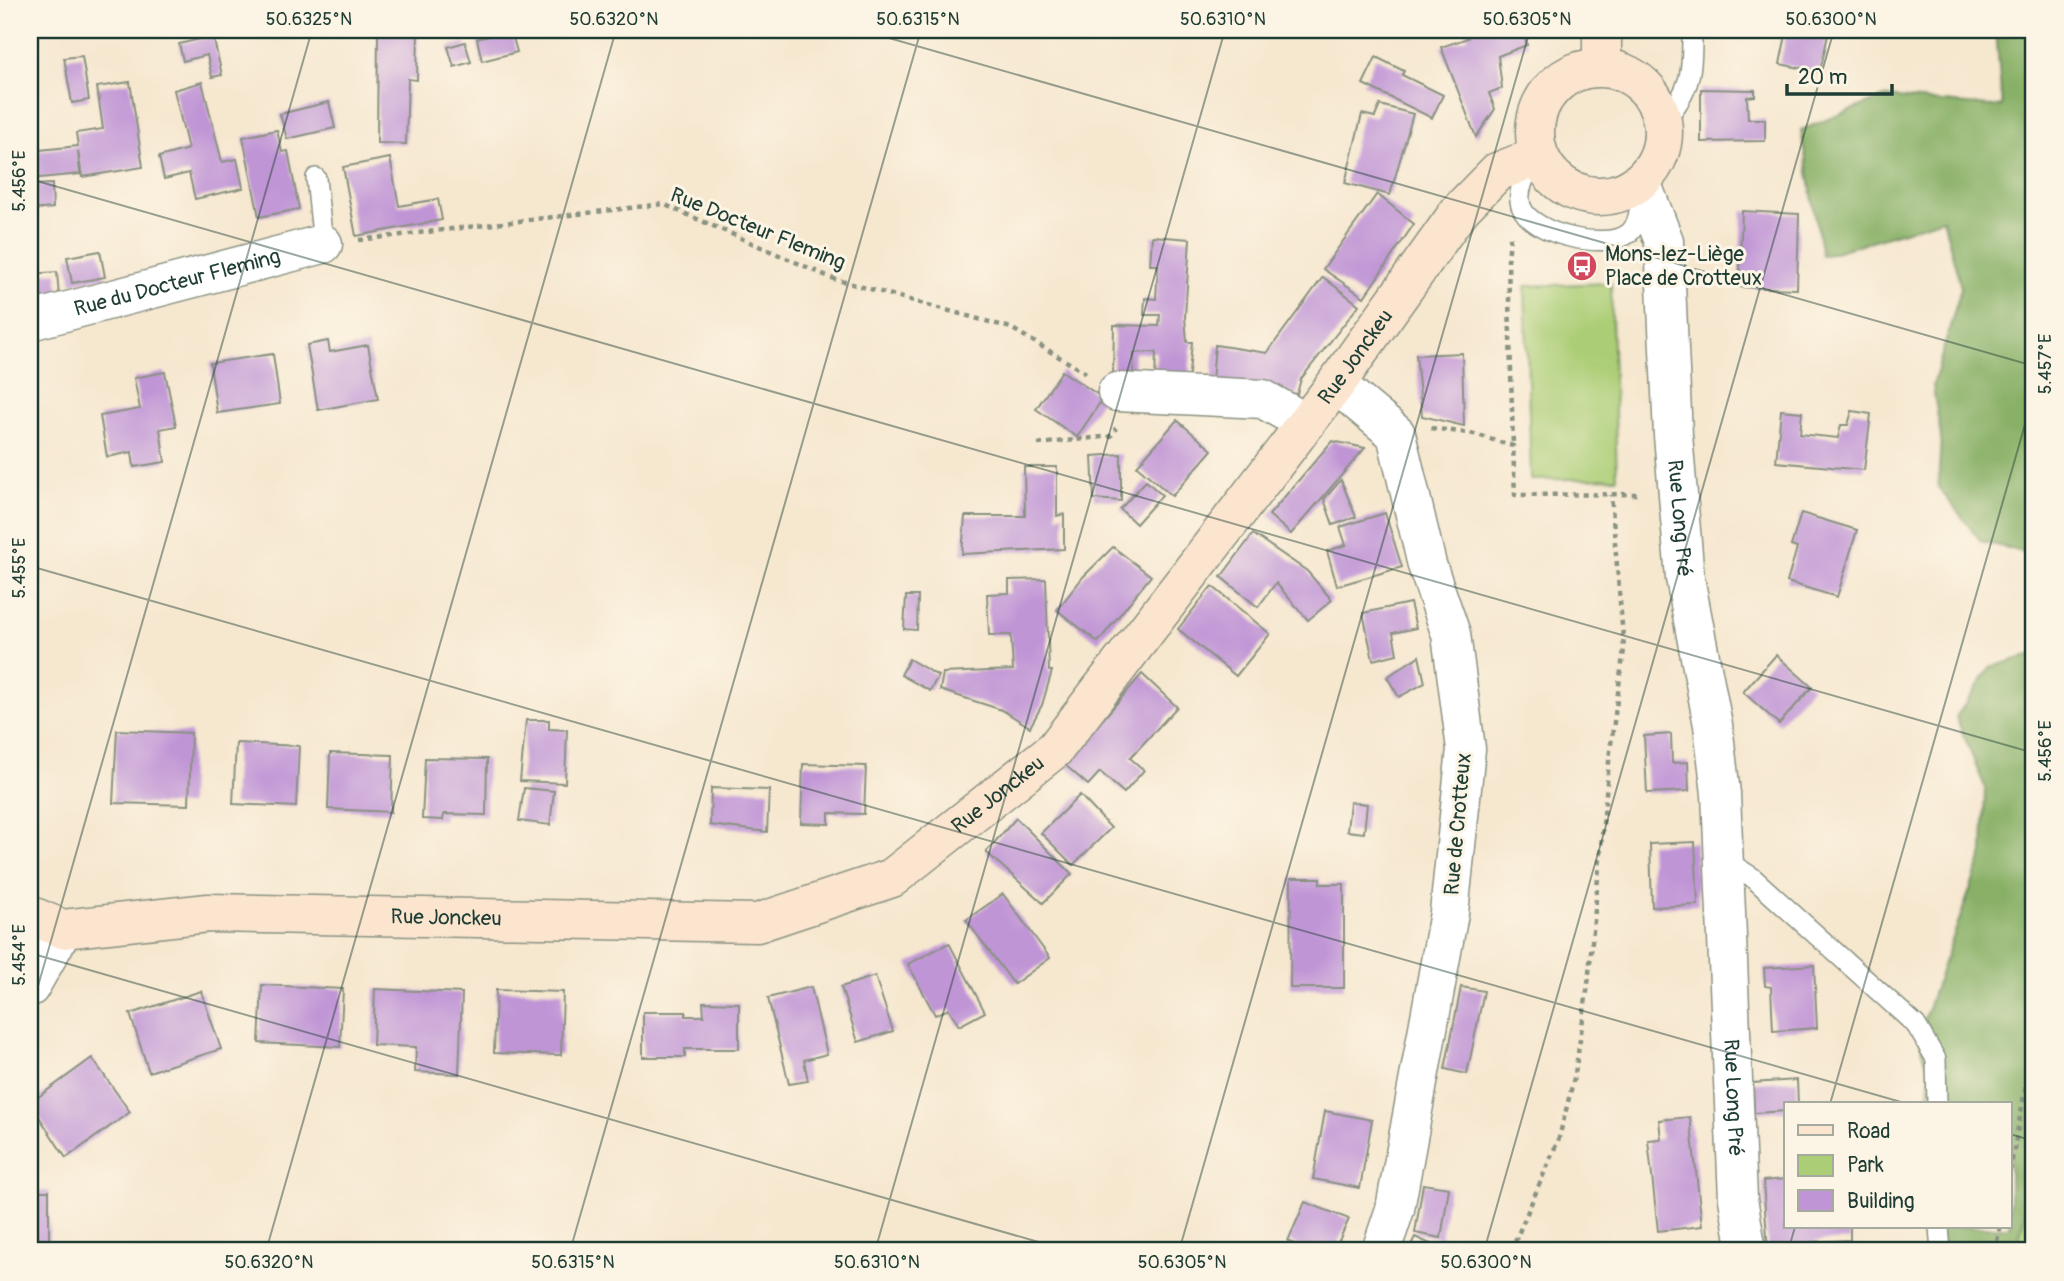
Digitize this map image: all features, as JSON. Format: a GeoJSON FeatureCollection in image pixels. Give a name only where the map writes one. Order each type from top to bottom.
{"type":"FeatureCollection","features":[{"type":"Feature","properties":{"kind":"street"},"geometry":{"type":"LineString","coordinates":[[1602,30],[1602,67]]}},
{"type":"Feature","properties":{"kind":"street"},"geometry":{"type":"LineString","coordinates":[[1602,67],[1639,82],[1649,91],[1663,121],[1663,141],[1650,174],[1615,194],[1583,193],[1567,187],[1552,176],[1538,156],[1535,133],[1547,95],[1566,78],[1583,69],[1602,67]]}},
{"type":"Feature","properties":{"kind":"street","name":"Rue Jonckeu"},"geometry":{"type":"LineString","coordinates":[[46,922],[208,913],[757,923],[892,878],[1055,750],[1336,384],[1444,231],[1477,190],[1497,172],[1538,156]]}},
{"type":"Feature","properties":{"kind":"street","name":"Rue Long Pré"},"geometry":{"type":"LineString","coordinates":[[1640,182],[1664,240],[1677,492],[1690,615],[1713,725],[1721,794],[1722,858],[1734,1050],[1738,1199],[1747,1251]]}},
{"type":"Feature","properties":{"kind":"street","name":"Rue du Docteur Fleming"},"geometry":{"type":"LineString","coordinates":[[30,320],[323,244]]}},
{"type":"Feature","properties":{"kind":"street"},"geometry":{"type":"LineString","coordinates":[[1336,384],[1396,434]]}},
{"type":"Feature","properties":{"kind":"street"},"geometry":{"type":"LineString","coordinates":[[1128,392],[1263,400],[1306,423]]}},
{"type":"Feature","properties":{"kind":"street","name":"Rue de Crotteux"},"geometry":{"type":"LineString","coordinates":[[1381,1251],[1395,1209],[1449,913],[1466,749],[1451,634],[1427,565],[1396,434]]}},
{"type":"Feature","properties":{"kind":"street"},"geometry":{"type":"LineString","coordinates":[[30,986],[46,922]]}},
{"type":"Feature","properties":{"kind":"lane"},"geometry":{"type":"LineString","coordinates":[[1663,121],[1680,103],[1689,86],[1692,30]]}},
{"type":"Feature","properties":{"kind":"lane"},"geometry":{"type":"LineString","coordinates":[[1538,156],[1525,176],[1520,193],[1521,206],[1528,217],[1556,234],[1612,239],[1631,231],[1640,205],[1640,182]]}},
{"type":"Feature","properties":{"kind":"lane"},"geometry":{"type":"LineString","coordinates":[[316,178],[323,244]]}},
{"type":"Feature","properties":{"kind":"lane"},"geometry":{"type":"LineString","coordinates":[[1722,858],[1752,877],[1916,1025],[1936,1059],[1937,1102]]}},
{"type":"Feature","properties":{"kind":"lane"},"geometry":{"type":"LineString","coordinates":[[1939,1228],[1941,1251]]}},
{"type":"Feature","properties":{"kind":"path","name":"Rue Docteur Fleming"},"geometry":{"type":"LineString","coordinates":[[323,244],[663,204],[834,279],[1011,328],[1128,392]]}},
{"type":"Feature","properties":{"kind":"path"},"geometry":{"type":"LineString","coordinates":[[1521,206],[1510,235],[1508,261],[1515,495],[1677,492]]}},
{"type":"Feature","properties":{"kind":"path"},"geometry":{"type":"LineString","coordinates":[[1038,443],[1111,436],[1128,392]]}},
{"type":"Feature","properties":{"kind":"path"},"geometry":{"type":"LineString","coordinates":[[1396,434],[1421,427],[1474,434],[1513,446]]}},
{"type":"Feature","properties":{"kind":"path"},"geometry":{"type":"LineString","coordinates":[[1511,1251],[1559,1138],[1575,1074],[1589,971],[1610,751],[1624,649],[1611,495]]}},
{"type":"Feature","properties":{"kind":"path"},"geometry":{"type":"LineString","coordinates":[[2011,1166],[2034,1042]]}},
{"type":"Feature","properties":{"kind":"path"},"geometry":{"type":"LineString","coordinates":[[1995,1251],[2000,1228]]}},
{"type":"Feature","properties":{"kind":"green space"},"geometry":{"type":"Polygon","coordinates":[[[1996,30],[2034,30],[2034,555],[1981,541],[1938,487],[1941,438],[1933,386],[1961,288],[1943,219],[1822,256],[1801,130],[1884,97],[2002,107],[1996,30]]]}},
{"type":"Feature","properties":{"kind":"green space"},"geometry":{"type":"Polygon","coordinates":[[[1611,283],[1617,478],[1531,480],[1525,286],[1611,283]]]}},
{"type":"Feature","properties":{"kind":"green space"},"geometry":{"type":"Polygon","coordinates":[[[2034,654],[2034,1175],[2016,1251],[1930,1251],[1928,1228],[2011,1228],[2011,1102],[1928,1102],[1930,1075],[1918,1036],[1983,853],[1985,787],[1956,717],[1991,667],[2034,654]]]}},
{"type":"Feature","properties":{"kind":"green space"},"geometry":{"type":"Polygon","coordinates":[[[2034,1169],[2034,1251],[2014,1251],[2034,1169]]]}},
{"type":"Feature","properties":{"kind":"building"},"geometry":{"type":"Polygon","coordinates":[[[378,30],[418,30],[417,80],[408,79],[406,144],[377,143],[378,30]]]}},
{"type":"Feature","properties":{"kind":"building"},"geometry":{"type":"Polygon","coordinates":[[[511,30],[517,52],[482,61],[477,39],[511,30]]]}},
{"type":"Feature","properties":{"kind":"building"},"geometry":{"type":"Polygon","coordinates":[[[1465,30],[1522,30],[1527,45],[1498,56],[1502,88],[1489,93],[1495,109],[1476,137],[1441,47],[1468,38],[1465,30]]]}},
{"type":"Feature","properties":{"kind":"building"},"geometry":{"type":"Polygon","coordinates":[[[1787,30],[1829,30],[1820,72],[1780,64],[1787,30]]]}},
{"type":"Feature","properties":{"kind":"building"},"geometry":{"type":"Polygon","coordinates":[[[213,36],[222,75],[212,77],[207,55],[183,61],[179,44],[213,36]]]}},
{"type":"Feature","properties":{"kind":"building"},"geometry":{"type":"Polygon","coordinates":[[[465,42],[471,62],[454,67],[448,47],[465,42]]]}},
{"type":"Feature","properties":{"kind":"building"},"geometry":{"type":"Polygon","coordinates":[[[82,56],[89,100],[72,103],[64,58],[82,56]]]}},
{"type":"Feature","properties":{"kind":"building"},"geometry":{"type":"Polygon","coordinates":[[[1376,57],[1404,71],[1402,75],[1443,95],[1432,118],[1363,84],[1376,57]]]}},
{"type":"Feature","properties":{"kind":"building"},"geometry":{"type":"Polygon","coordinates":[[[130,82],[143,167],[82,177],[78,151],[80,174],[30,179],[30,151],[78,146],[76,133],[103,129],[97,87],[130,82]]]}},
{"type":"Feature","properties":{"kind":"building"},"geometry":{"type":"Polygon","coordinates":[[[202,82],[222,162],[237,159],[243,188],[195,199],[189,173],[164,179],[159,157],[188,149],[174,90],[202,82]]]}},
{"type":"Feature","properties":{"kind":"building"},"geometry":{"type":"Polygon","coordinates":[[[1701,89],[1755,90],[1755,96],[1747,97],[1748,119],[1765,119],[1765,141],[1701,142],[1701,89]]]}},
{"type":"Feature","properties":{"kind":"building"},"geometry":{"type":"Polygon","coordinates":[[[329,102],[335,128],[287,139],[280,114],[329,102]]]}},
{"type":"Feature","properties":{"kind":"building"},"geometry":{"type":"Polygon","coordinates":[[[1380,105],[1413,114],[1390,195],[1345,183],[1362,114],[1375,117],[1380,105]]]}},
{"type":"Feature","properties":{"kind":"building"},"geometry":{"type":"Polygon","coordinates":[[[277,130],[282,152],[288,151],[299,209],[259,217],[243,137],[277,130]]]}},
{"type":"Feature","properties":{"kind":"building"},"geometry":{"type":"Polygon","coordinates":[[[390,158],[399,206],[438,199],[442,220],[356,236],[343,167],[390,158]]]}},
{"type":"Feature","properties":{"kind":"building"},"geometry":{"type":"Polygon","coordinates":[[[52,184],[53,208],[30,210],[30,185],[52,184]]]}},
{"type":"Feature","properties":{"kind":"building"},"geometry":{"type":"Polygon","coordinates":[[[1377,194],[1414,224],[1364,297],[1323,269],[1377,194]]]}},
{"type":"Feature","properties":{"kind":"building"},"geometry":{"type":"Polygon","coordinates":[[[1742,211],[1799,214],[1797,289],[1739,287],[1742,211]]]}},
{"type":"Feature","properties":{"kind":"building"},"geometry":{"type":"Polygon","coordinates":[[[1152,236],[1190,239],[1185,317],[1187,342],[1192,342],[1188,383],[1155,381],[1156,352],[1134,353],[1133,375],[1113,375],[1114,325],[1159,326],[1160,315],[1144,315],[1145,298],[1156,299],[1158,265],[1150,265],[1152,236]]]}},
{"type":"Feature","properties":{"kind":"building"},"geometry":{"type":"Polygon","coordinates":[[[100,251],[105,277],[72,283],[67,257],[100,251]]]}},
{"type":"Feature","properties":{"kind":"building"},"geometry":{"type":"Polygon","coordinates":[[[57,272],[59,297],[30,299],[30,274],[57,272]]]}},
{"type":"Feature","properties":{"kind":"building"},"geometry":{"type":"Polygon","coordinates":[[[1323,277],[1359,305],[1301,379],[1297,394],[1212,381],[1215,345],[1267,353],[1323,277]]]}},
{"type":"Feature","properties":{"kind":"building"},"geometry":{"type":"Polygon","coordinates":[[[328,341],[330,352],[368,345],[378,399],[318,410],[307,345],[328,341]]]}},
{"type":"Feature","properties":{"kind":"building"},"geometry":{"type":"Polygon","coordinates":[[[1462,353],[1464,426],[1422,416],[1416,355],[1462,353]]]}},
{"type":"Feature","properties":{"kind":"building"},"geometry":{"type":"Polygon","coordinates":[[[273,354],[280,404],[217,413],[210,363],[273,354]]]}},
{"type":"Feature","properties":{"kind":"building"},"geometry":{"type":"Polygon","coordinates":[[[1062,371],[1103,398],[1077,437],[1036,409],[1062,371]]]}},
{"type":"Feature","properties":{"kind":"building"},"geometry":{"type":"Polygon","coordinates":[[[165,372],[176,426],[160,429],[165,462],[134,467],[132,452],[107,457],[100,416],[140,409],[134,378],[165,372]]]}},
{"type":"Feature","properties":{"kind":"building"},"geometry":{"type":"Polygon","coordinates":[[[1781,410],[1802,412],[1800,434],[1838,438],[1841,425],[1848,425],[1852,411],[1871,414],[1864,470],[1776,462],[1781,410]]]}},
{"type":"Feature","properties":{"kind":"building"},"geometry":{"type":"Polygon","coordinates":[[[1177,420],[1212,450],[1172,496],[1137,466],[1177,420]]]}},
{"type":"Feature","properties":{"kind":"building"},"geometry":{"type":"Polygon","coordinates":[[[1332,441],[1365,448],[1291,534],[1269,515],[1332,441]]]}},
{"type":"Feature","properties":{"kind":"building"},"geometry":{"type":"Polygon","coordinates":[[[1121,454],[1121,501],[1094,499],[1092,456],[1121,454]]]}},
{"type":"Feature","properties":{"kind":"building"},"geometry":{"type":"Polygon","coordinates":[[[1024,467],[1057,467],[1057,516],[1064,514],[1064,549],[962,554],[965,516],[1025,516],[1024,467]]]}},
{"type":"Feature","properties":{"kind":"building"},"geometry":{"type":"Polygon","coordinates":[[[1341,480],[1356,517],[1333,525],[1324,499],[1341,480]]]}},
{"type":"Feature","properties":{"kind":"building"},"geometry":{"type":"Polygon","coordinates":[[[1146,481],[1162,495],[1136,524],[1120,509],[1146,481]]]}},
{"type":"Feature","properties":{"kind":"building"},"geometry":{"type":"Polygon","coordinates":[[[1385,513],[1402,567],[1337,586],[1327,551],[1346,545],[1340,527],[1385,513]]]}},
{"type":"Feature","properties":{"kind":"building"},"geometry":{"type":"Polygon","coordinates":[[[1801,513],[1857,530],[1837,597],[1787,582],[1797,548],[1791,546],[1801,513]]]}},
{"type":"Feature","properties":{"kind":"building"},"geometry":{"type":"Polygon","coordinates":[[[1253,534],[1307,571],[1332,600],[1308,620],[1276,583],[1258,607],[1221,577],[1253,534]]]}},
{"type":"Feature","properties":{"kind":"building"},"geometry":{"type":"Polygon","coordinates":[[[1113,547],[1151,576],[1098,642],[1057,610],[1083,577],[1113,547]]]}},
{"type":"Feature","properties":{"kind":"building"},"geometry":{"type":"Polygon","coordinates":[[[1046,579],[1049,671],[1052,671],[1042,705],[1030,727],[1002,710],[940,690],[943,673],[1013,670],[1011,635],[989,635],[987,594],[1009,593],[1009,580],[1046,579]]]}},
{"type":"Feature","properties":{"kind":"building"},"geometry":{"type":"Polygon","coordinates":[[[1212,586],[1270,634],[1236,676],[1178,629],[1212,586]]]}},
{"type":"Feature","properties":{"kind":"building"},"geometry":{"type":"Polygon","coordinates":[[[906,596],[918,596],[917,630],[904,629],[906,596]]]}},
{"type":"Feature","properties":{"kind":"building"},"geometry":{"type":"Polygon","coordinates":[[[1410,603],[1416,628],[1393,633],[1397,654],[1373,660],[1363,613],[1410,603]]]}},
{"type":"Feature","properties":{"kind":"building"},"geometry":{"type":"Polygon","coordinates":[[[1776,655],[1812,687],[1779,724],[1743,692],[1776,655]]]}},
{"type":"Feature","properties":{"kind":"building"},"geometry":{"type":"Polygon","coordinates":[[[1419,656],[1425,683],[1399,697],[1387,677],[1419,656]]]}},
{"type":"Feature","properties":{"kind":"building"},"geometry":{"type":"Polygon","coordinates":[[[909,659],[938,676],[930,691],[901,675],[909,659]]]}},
{"type":"Feature","properties":{"kind":"building"},"geometry":{"type":"Polygon","coordinates":[[[1142,674],[1177,707],[1130,758],[1144,770],[1124,793],[1100,772],[1088,785],[1064,764],[1142,674]]]}},
{"type":"Feature","properties":{"kind":"building"},"geometry":{"type":"Polygon","coordinates":[[[526,720],[549,720],[549,729],[567,730],[565,783],[520,781],[526,720]]]}},
{"type":"Feature","properties":{"kind":"building"},"geometry":{"type":"Polygon","coordinates":[[[117,730],[191,733],[189,805],[113,803],[117,730]]]}},
{"type":"Feature","properties":{"kind":"building"},"geometry":{"type":"Polygon","coordinates":[[[1671,734],[1672,763],[1688,762],[1689,791],[1647,793],[1644,736],[1671,734]]]}},
{"type":"Feature","properties":{"kind":"building"},"geometry":{"type":"Polygon","coordinates":[[[236,743],[299,746],[296,807],[233,804],[236,743]]]}},
{"type":"Feature","properties":{"kind":"building"},"geometry":{"type":"Polygon","coordinates":[[[330,753],[393,755],[391,812],[328,809],[330,753]]]}},
{"type":"Feature","properties":{"kind":"building"},"geometry":{"type":"Polygon","coordinates":[[[425,758],[487,759],[486,815],[444,814],[443,820],[422,819],[425,758]]]}},
{"type":"Feature","properties":{"kind":"building"},"geometry":{"type":"Polygon","coordinates":[[[803,764],[866,766],[864,814],[829,813],[829,824],[801,823],[803,764]]]}},
{"type":"Feature","properties":{"kind":"building"},"geometry":{"type":"Polygon","coordinates":[[[524,788],[554,791],[550,825],[519,821],[524,788]]]}},
{"type":"Feature","properties":{"kind":"building"},"geometry":{"type":"Polygon","coordinates":[[[711,788],[769,790],[767,832],[710,825],[711,788]]]}},
{"type":"Feature","properties":{"kind":"building"},"geometry":{"type":"Polygon","coordinates":[[[1080,795],[1111,828],[1073,865],[1041,833],[1080,795]]]}},
{"type":"Feature","properties":{"kind":"building"},"geometry":{"type":"Polygon","coordinates":[[[1350,802],[1367,804],[1364,833],[1347,831],[1350,802]]]}},
{"type":"Feature","properties":{"kind":"building"},"geometry":{"type":"Polygon","coordinates":[[[1016,818],[1072,874],[1043,903],[986,852],[1016,818]]]}},
{"type":"Feature","properties":{"kind":"building"},"geometry":{"type":"Polygon","coordinates":[[[1695,842],[1698,905],[1652,907],[1650,844],[1695,842]]]}},
{"type":"Feature","properties":{"kind":"building"},"geometry":{"type":"Polygon","coordinates":[[[1291,878],[1320,878],[1320,884],[1344,884],[1344,988],[1290,988],[1291,878]]]}},
{"type":"Feature","properties":{"kind":"building"},"geometry":{"type":"Polygon","coordinates":[[[1003,894],[1050,958],[1014,984],[966,920],[1003,894]]]}},
{"type":"Feature","properties":{"kind":"building"},"geometry":{"type":"Polygon","coordinates":[[[949,943],[985,1012],[959,1026],[949,1009],[935,1015],[908,964],[949,943]]]}},
{"type":"Feature","properties":{"kind":"building"},"geometry":{"type":"Polygon","coordinates":[[[1814,965],[1817,1028],[1773,1031],[1771,987],[1765,986],[1764,968],[1814,965]]]}},
{"type":"Feature","properties":{"kind":"building"},"geometry":{"type":"Polygon","coordinates":[[[875,976],[893,1031],[858,1042],[841,987],[875,976]]]}},
{"type":"Feature","properties":{"kind":"building"},"geometry":{"type":"Polygon","coordinates":[[[262,985],[343,989],[340,1047],[259,1043],[262,985]]]}},
{"type":"Feature","properties":{"kind":"building"},"geometry":{"type":"Polygon","coordinates":[[[811,987],[827,1054],[804,1060],[808,1081],[789,1084],[768,998],[811,987]]]}},
{"type":"Feature","properties":{"kind":"building"},"geometry":{"type":"Polygon","coordinates":[[[1461,987],[1484,991],[1467,1074],[1445,1069],[1461,987]]]}},
{"type":"Feature","properties":{"kind":"building"},"geometry":{"type":"Polygon","coordinates":[[[375,989],[462,993],[459,1074],[415,1072],[416,1047],[373,1045],[375,989]]]}},
{"type":"Feature","properties":{"kind":"building"},"geometry":{"type":"Polygon","coordinates":[[[496,990],[563,992],[561,1055],[494,1053],[496,990]]]}},
{"type":"Feature","properties":{"kind":"building"},"geometry":{"type":"Polygon","coordinates":[[[201,991],[221,1049],[149,1072],[130,1014],[201,991]]]}},
{"type":"Feature","properties":{"kind":"building"},"geometry":{"type":"Polygon","coordinates":[[[703,1002],[739,1003],[739,1049],[685,1049],[685,1057],[643,1057],[643,1012],[686,1012],[686,1016],[704,1016],[703,1002]]]}},
{"type":"Feature","properties":{"kind":"building"},"geometry":{"type":"Polygon","coordinates":[[[92,1058],[130,1112],[66,1158],[30,1103],[92,1058]]]}},
{"type":"Feature","properties":{"kind":"building"},"geometry":{"type":"Polygon","coordinates":[[[1797,1080],[1798,1102],[1784,1102],[1784,1111],[1754,1113],[1753,1083],[1797,1080]]]}},
{"type":"Feature","properties":{"kind":"building"},"geometry":{"type":"Polygon","coordinates":[[[1325,1111],[1372,1120],[1360,1188],[1313,1179],[1325,1111]]]}},
{"type":"Feature","properties":{"kind":"building"},"geometry":{"type":"Polygon","coordinates":[[[1690,1117],[1702,1226],[1658,1231],[1648,1140],[1661,1139],[1659,1120],[1690,1117]]]}},
{"type":"Feature","properties":{"kind":"building"},"geometry":{"type":"Polygon","coordinates":[[[1784,1179],[1784,1228],[1850,1228],[1850,1240],[1813,1242],[1814,1251],[1768,1251],[1763,1181],[1784,1179]]]}},
{"type":"Feature","properties":{"kind":"building"},"geometry":{"type":"Polygon","coordinates":[[[1423,1184],[1449,1188],[1441,1238],[1415,1233],[1423,1184]]]}},
{"type":"Feature","properties":{"kind":"building"},"geometry":{"type":"Polygon","coordinates":[[[30,1191],[49,1191],[49,1251],[30,1251],[30,1191]]]}},
{"type":"Feature","properties":{"kind":"building"},"geometry":{"type":"Polygon","coordinates":[[[1305,1202],[1349,1219],[1335,1249],[1340,1251],[1300,1251],[1302,1247],[1288,1241],[1305,1202]]]}},
{"type":"Feature","properties":{"kind":"building"},"geometry":{"type":"Polygon","coordinates":[[[1415,1237],[1437,1247],[1435,1251],[1408,1251],[1415,1237]]]}},
{"type":"Feature","properties":{"kind":"place","name":"Mons-lez-Liège Place de Crotteux"},"geometry":{"type":"Point","coordinates":[1582,266]}}]}
